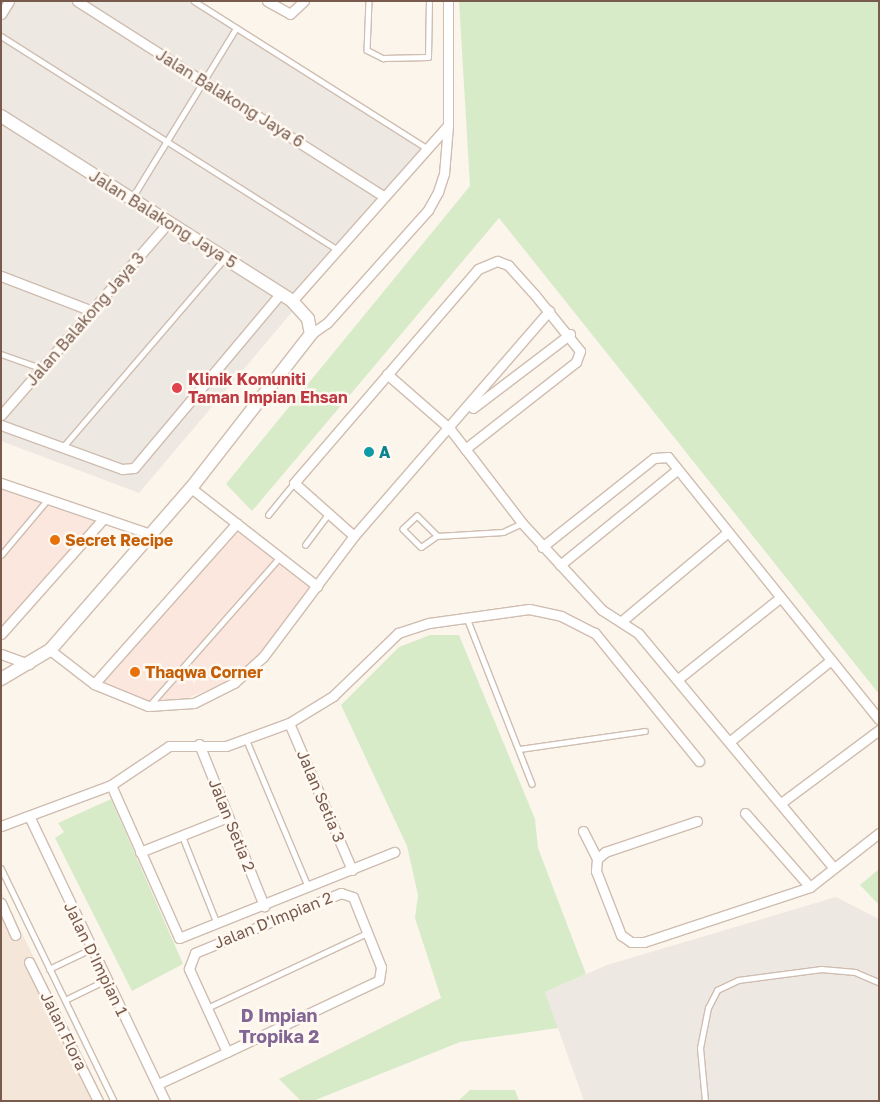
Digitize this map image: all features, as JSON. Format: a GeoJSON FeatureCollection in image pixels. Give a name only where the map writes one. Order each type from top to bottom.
{"type":"FeatureCollection","features":[{"type":"Feature","properties":{"kind":"street"},"geometry":{"type":"LineString","coordinates":[[1,14],[9,1]]}},
{"type":"Feature","properties":{"kind":"street","name":"Jalan Balakong Jaya 6"},"geometry":{"type":"LineString","coordinates":[[77,1],[383,196]]}},
{"type":"Feature","properties":{"kind":"street"},"geometry":{"type":"LineString","coordinates":[[267,1],[290,14],[304,1]]}},
{"type":"Feature","properties":{"kind":"street"},"geometry":{"type":"LineString","coordinates":[[1,679],[50,650],[191,488],[310,334],[327,323],[428,210],[444,174],[448,124],[448,1]]}},
{"type":"Feature","properties":{"kind":"street","name":"Jalan Balakong Jaya 5"},"geometry":{"type":"LineString","coordinates":[[1,116],[292,301],[308,319],[310,334]]}},
{"type":"Feature","properties":{"kind":"street"},"geometry":{"type":"LineString","coordinates":[[292,301],[425,147],[448,124]]}},
{"type":"Feature","properties":{"kind":"street","name":"Jalan Balakong Jaya 3"},"geometry":{"type":"LineString","coordinates":[[1,415],[168,223]]}},
{"type":"Feature","properties":{"kind":"street"},"geometry":{"type":"LineString","coordinates":[[354,536],[294,484],[387,374],[486,262],[508,265],[570,334],[580,351],[576,362],[465,449]]}},
{"type":"Feature","properties":{"kind":"street"},"geometry":{"type":"LineString","coordinates":[[1,276],[92,311]]}},
{"type":"Feature","properties":{"kind":"street"},"geometry":{"type":"LineString","coordinates":[[1,425],[122,469],[134,468],[280,294]]}},
{"type":"Feature","properties":{"kind":"street"},"geometry":{"type":"LineString","coordinates":[[50,650],[94,684],[148,706],[194,703],[234,683],[263,657],[354,536],[450,429],[549,311]]}},
{"type":"Feature","properties":{"kind":"street"},"geometry":{"type":"LineString","coordinates":[[460,417],[570,334]]}},
{"type":"Feature","properties":{"kind":"street"},"geometry":{"type":"LineString","coordinates":[[387,374],[450,429],[542,547],[602,610],[623,620],[678,679],[834,868]]}},
{"type":"Feature","properties":{"kind":"street"},"geometry":{"type":"LineString","coordinates":[[542,547],[654,458],[668,457],[879,719]]}},
{"type":"Feature","properties":{"kind":"street"},"geometry":{"type":"LineString","coordinates":[[560,566],[678,470]]}},
{"type":"Feature","properties":{"kind":"street"},"geometry":{"type":"LineString","coordinates":[[1,483],[150,534]]}},
{"type":"Feature","properties":{"kind":"street"},"geometry":{"type":"LineString","coordinates":[[191,488],[317,586]]}},
{"type":"Feature","properties":{"kind":"street"},"geometry":{"type":"LineString","coordinates":[[1,634],[104,518]]}},
{"type":"Feature","properties":{"kind":"street"},"geometry":{"type":"LineString","coordinates":[[94,684],[237,523]]}},
{"type":"Feature","properties":{"kind":"street"},"geometry":{"type":"LineString","coordinates":[[623,620],[728,532]]}},
{"type":"Feature","properties":{"kind":"street"},"geometry":{"type":"LineString","coordinates":[[678,679],[780,598]]}},
{"type":"Feature","properties":{"kind":"street"},"geometry":{"type":"LineString","coordinates":[[1,826],[111,785],[169,746],[247,741],[290,723],[332,696],[398,633],[467,616],[528,609],[561,616],[595,633],[700,762]]}},
{"type":"Feature","properties":{"kind":"street"},"geometry":{"type":"LineString","coordinates":[[1,654],[29,664]]}},
{"type":"Feature","properties":{"kind":"street"},"geometry":{"type":"LineString","coordinates":[[729,742],[831,660]]}},
{"type":"Feature","properties":{"kind":"street","name":"Jalan Setia 3"},"geometry":{"type":"LineString","coordinates":[[290,723],[352,870]]}},
{"type":"Feature","properties":{"kind":"street"},"geometry":{"type":"LineString","coordinates":[[781,803],[879,730]]}},
{"type":"Feature","properties":{"kind":"street","name":"Jalan Setia 2"},"geometry":{"type":"LineString","coordinates":[[199,744],[264,906]]}},
{"type":"Feature","properties":{"kind":"street"},"geometry":{"type":"LineString","coordinates":[[111,785],[174,934],[186,937],[394,852]]}},
{"type":"Feature","properties":{"kind":"street"},"geometry":{"type":"LineString","coordinates":[[745,813],[810,886]]}},
{"type":"Feature","properties":{"kind":"street","name":"Jalan D'Impian 1"},"geometry":{"type":"LineString","coordinates":[[29,816],[165,1101]]}},
{"type":"Feature","properties":{"kind":"street"},"geometry":{"type":"LineString","coordinates":[[140,852],[228,817]]}},
{"type":"Feature","properties":{"kind":"street"},"geometry":{"type":"LineString","coordinates":[[597,859],[605,852],[697,821]]}},
{"type":"Feature","properties":{"kind":"street"},"geometry":{"type":"LineString","coordinates":[[583,831],[597,859],[596,871],[621,935],[631,942],[762,906],[810,886],[879,833]]}},
{"type":"Feature","properties":{"kind":"street","name":"Jalan D'Impian 2"},"geometry":{"type":"LineString","coordinates":[[158,1084],[227,1052],[379,980],[382,967],[353,897],[341,892],[195,953],[189,969],[227,1052]]}},
{"type":"Feature","properties":{"kind":"street"},"geometry":{"type":"LineString","coordinates":[[1,903],[15,935]]}},
{"type":"Feature","properties":{"kind":"street","name":"Jalan Flora"},"geometry":{"type":"LineString","coordinates":[[29,962],[98,1101]]}},
{"type":"Feature","properties":{"kind":"lane"},"geometry":{"type":"LineString","coordinates":[[194,1],[425,147]]}},
{"type":"Feature","properties":{"kind":"lane"},"geometry":{"type":"LineString","coordinates":[[368,1],[367,50],[383,58],[428,57],[429,1]]}},
{"type":"Feature","properties":{"kind":"lane"},"geometry":{"type":"LineString","coordinates":[[131,199],[236,28]]}},
{"type":"Feature","properties":{"kind":"lane"},"geometry":{"type":"LineString","coordinates":[[1,36],[337,249]]}},
{"type":"Feature","properties":{"kind":"lane"},"geometry":{"type":"LineString","coordinates":[[62,447],[225,258]]}},
{"type":"Feature","properties":{"kind":"lane"},"geometry":{"type":"LineString","coordinates":[[1,354],[41,368]]}},
{"type":"Feature","properties":{"kind":"lane"},"geometry":{"type":"LineString","coordinates":[[268,515],[294,484]]}},
{"type":"Feature","properties":{"kind":"lane"},"geometry":{"type":"LineString","coordinates":[[1,555],[48,499]]}},
{"type":"Feature","properties":{"kind":"lane"},"geometry":{"type":"LineString","coordinates":[[305,545],[328,514]]}},
{"type":"Feature","properties":{"kind":"lane"},"geometry":{"type":"LineString","coordinates":[[437,536],[417,516],[404,529],[420,547],[437,536],[503,532],[522,523]]}},
{"type":"Feature","properties":{"kind":"lane"},"geometry":{"type":"LineString","coordinates":[[148,706],[280,557]]}},
{"type":"Feature","properties":{"kind":"lane"},"geometry":{"type":"LineString","coordinates":[[467,616],[532,784]]}},
{"type":"Feature","properties":{"kind":"lane"},"geometry":{"type":"LineString","coordinates":[[520,749],[645,731]]}},
{"type":"Feature","properties":{"kind":"lane"},"geometry":{"type":"LineString","coordinates":[[247,741],[309,888]]}},
{"type":"Feature","properties":{"kind":"lane"},"geometry":{"type":"LineString","coordinates":[[182,836],[218,924]]}},
{"type":"Feature","properties":{"kind":"lane"},"geometry":{"type":"LineString","coordinates":[[1,868],[49,969],[67,999],[114,1101]]}},
{"type":"Feature","properties":{"kind":"lane"},"geometry":{"type":"LineString","coordinates":[[207,1008],[368,933]]}},
{"type":"Feature","properties":{"kind":"lane"},"geometry":{"type":"LineString","coordinates":[[49,969],[91,948]]}},
{"type":"Feature","properties":{"kind":"lane"},"geometry":{"type":"LineString","coordinates":[[705,1101],[700,1048],[708,1008],[717,990],[738,980],[821,969],[855,972],[879,982]]}},
{"type":"Feature","properties":{"kind":"lane"},"geometry":{"type":"LineString","coordinates":[[67,999],[106,980]]}},
{"type":"Feature","properties":{"kind":"shaded area"},"geometry":{"type":"Polygon","coordinates":[[[1,1],[200,1],[430,149],[139,493],[1,441],[1,1]]]}},
{"type":"Feature","properties":{"kind":"shaded area"},"geometry":{"type":"Polygon","coordinates":[[[1,487],[97,520],[1,628],[1,487]]]}},
{"type":"Feature","properties":{"kind":"shaded area"},"geometry":{"type":"Polygon","coordinates":[[[237,529],[311,586],[259,655],[231,680],[176,703],[146,702],[101,682],[237,529]]]}},
{"type":"Feature","properties":{"kind":"shaded area"},"geometry":{"type":"Polygon","coordinates":[[[1,891],[105,1101],[1,1101],[1,891]]]}},
{"type":"Feature","properties":{"kind":"shaded area"},"geometry":{"type":"Polygon","coordinates":[[[836,897],[879,919],[879,1101],[584,1101],[545,992],[607,965],[836,897]]]}},
{"type":"Feature","properties":{"kind":"green space"},"geometry":{"type":"Polygon","coordinates":[[[459,1],[879,1],[879,694],[499,218],[252,511],[226,484],[470,186],[459,1]]]}},
{"type":"Feature","properties":{"kind":"green space"},"geometry":{"type":"Polygon","coordinates":[[[430,635],[459,635],[535,819],[538,848],[586,974],[545,992],[558,1028],[460,1042],[313,1101],[301,1101],[279,1079],[441,998],[415,918],[418,895],[407,846],[341,705],[399,647],[430,635]]]}},
{"type":"Feature","properties":{"kind":"green space"},"geometry":{"type":"Polygon","coordinates":[[[111,799],[183,964],[132,991],[55,838],[64,832],[58,823],[111,799]]]}},
{"type":"Feature","properties":{"kind":"green space"},"geometry":{"type":"Polygon","coordinates":[[[879,869],[879,905],[860,885],[879,869]]]}},
{"type":"Feature","properties":{"kind":"green space"},"geometry":{"type":"Polygon","coordinates":[[[470,1090],[515,1090],[519,1101],[458,1101],[470,1090]]]}},
{"type":"Feature","properties":{"kind":"place","name":"Klinik Komuniti Taman Impian Ehsan"},"geometry":{"type":"Point","coordinates":[177,388]}},
{"type":"Feature","properties":{"kind":"place","name":"A"},"geometry":{"type":"Point","coordinates":[369,452]}},
{"type":"Feature","properties":{"kind":"place","name":"Secret Recipe"},"geometry":{"type":"Point","coordinates":[55,540]}},
{"type":"Feature","properties":{"kind":"place","name":"Thaqwa Corner"},"geometry":{"type":"Point","coordinates":[135,672]}},
{"type":"Feature","properties":{"kind":"district","name":"D Impian Tropika 2"},"geometry":{"type":"Point","coordinates":[279,1026]}}]}
